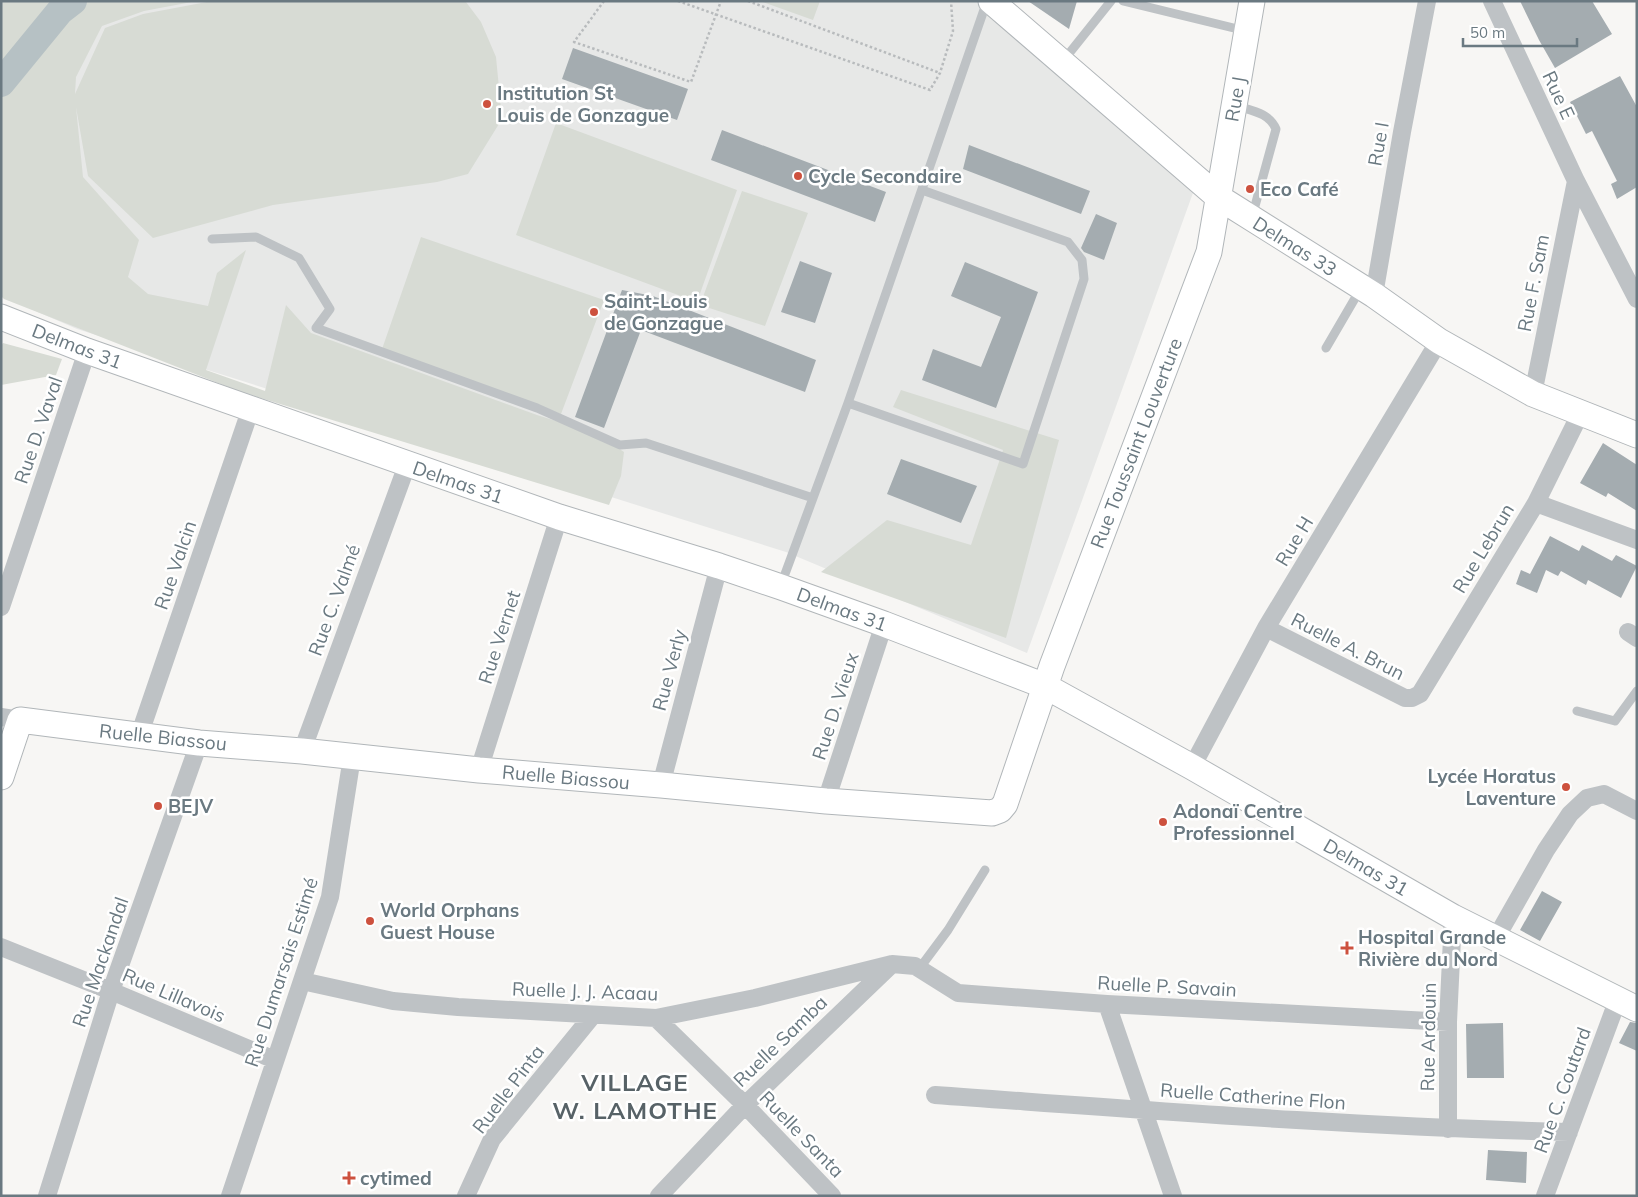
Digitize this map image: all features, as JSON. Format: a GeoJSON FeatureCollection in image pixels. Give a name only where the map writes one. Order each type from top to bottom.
{"type":"FeatureCollection","features":[{"type":"Feature","properties":{"kind":"street","name":"Delmas 33"},"geometry":{"type":"LineString","coordinates":[[991,1],[1218,197],[1368,292],[1439,341],[1533,394],[1637,435]]}},
{"type":"Feature","properties":{"kind":"street","name":"Rue J"},"geometry":{"type":"LineString","coordinates":[[1218,197],[1252,1]]}},
{"type":"Feature","properties":{"kind":"street","name":"Rue I"},"geometry":{"type":"LineString","coordinates":[[1368,292],[1400,142],[1427,1]]}},
{"type":"Feature","properties":{"kind":"street","name":"Rue E"},"geometry":{"type":"LineString","coordinates":[[1492,1],[1576,181],[1637,299]]}},
{"type":"Feature","properties":{"kind":"street","name":"Rue F. Sam"},"geometry":{"type":"LineString","coordinates":[[1533,394],[1576,181]]}},
{"type":"Feature","properties":{"kind":"street","name":"Rue Toussaint Louverture"},"geometry":{"type":"LineString","coordinates":[[1045,686],[1209,252],[1218,197]]}},
{"type":"Feature","properties":{"kind":"street","name":"Delmas 31"},"geometry":{"type":"LineString","coordinates":[[5,318],[87,351],[559,517],[719,566],[783,581],[884,624],[1045,686],[1192,767],[1453,916],[1627,1004]]}},
{"type":"Feature","properties":{"kind":"street","name":"Rue H"},"geometry":{"type":"LineString","coordinates":[[1192,767],[1266,628],[1439,341]]}},
{"type":"Feature","properties":{"kind":"street","name":"Rue D. Vaval"},"geometry":{"type":"LineString","coordinates":[[1,607],[87,351]]}},
{"type":"Feature","properties":{"kind":"street","name":"Rue Valcin"},"geometry":{"type":"LineString","coordinates":[[139,736],[251,408]]}},
{"type":"Feature","properties":{"kind":"street","name":"Rue Lebrun"},"geometry":{"type":"LineString","coordinates":[[1412,698],[1420,694],[1536,503],[1580,414]]}},
{"type":"Feature","properties":{"kind":"street","name":"Rue C. Valmé"},"geometry":{"type":"LineString","coordinates":[[302,751],[407,464]]}},
{"type":"Feature","properties":{"kind":"street"},"geometry":{"type":"LineString","coordinates":[[1536,503],[1637,540]]}},
{"type":"Feature","properties":{"kind":"street","name":"Rue Vernet"},"geometry":{"type":"LineString","coordinates":[[479,770],[559,517]]}},
{"type":"Feature","properties":{"kind":"street","name":"Rue Verly"},"geometry":{"type":"LineString","coordinates":[[661,785],[719,566]]}},
{"type":"Feature","properties":{"kind":"street","name":"Rue D. Vieux"},"geometry":{"type":"LineString","coordinates":[[826,801],[884,624]]}},
{"type":"Feature","properties":{"kind":"street","name":"Ruelle A. Brun"},"geometry":{"type":"LineString","coordinates":[[1266,628],[1405,698],[1412,698]]}},
{"type":"Feature","properties":{"kind":"street","name":"Ruelle Biassou"},"geometry":{"type":"LineString","coordinates":[[11,718],[199,743],[302,751],[479,770],[826,801],[992,813],[1000,810],[1005,804],[1045,686]]}},
{"type":"Feature","properties":{"kind":"street"},"geometry":{"type":"LineString","coordinates":[[1,777],[11,718]]}},
{"type":"Feature","properties":{"kind":"street","name":"Rue Mackandal"},"geometry":{"type":"LineString","coordinates":[[47,1196],[112,991],[199,743]]}},
{"type":"Feature","properties":{"kind":"street","name":"Rue Dumarsais Estimé"},"geometry":{"type":"LineString","coordinates":[[236,1194],[275,1060],[330,897],[352,757]]}},
{"type":"Feature","properties":{"kind":"street"},"geometry":{"type":"LineString","coordinates":[[1496,938],[1546,850],[1570,814],[1587,798],[1604,794],[1637,811]]}},
{"type":"Feature","properties":{"kind":"street","name":"Rue Ardouin"},"geometry":{"type":"LineString","coordinates":[[1448,1129],[1448,1022],[1453,916]]}},
{"type":"Feature","properties":{"kind":"street","name":"Rue Lillavois"},"geometry":{"type":"LineString","coordinates":[[1,947],[112,991],[275,1060]]}},
{"type":"Feature","properties":{"kind":"street","name":"Ruelle J. J. Acaau"},"geometry":{"type":"LineString","coordinates":[[302,981],[393,1000],[458,1007],[656,1018],[755,998],[892,964]]}},
{"type":"Feature","properties":{"kind":"street","name":"Ruelle P. Savain"},"geometry":{"type":"LineString","coordinates":[[892,964],[915,966],[958,993],[1107,1004],[1448,1022]]}},
{"type":"Feature","properties":{"kind":"street","name":"Ruelle Samba"},"geometry":{"type":"LineString","coordinates":[[659,1196],[745,1105],[892,964]]}},
{"type":"Feature","properties":{"kind":"street"},"geometry":{"type":"LineString","coordinates":[[1107,1004],[1173,1196]]}},
{"type":"Feature","properties":{"kind":"street","name":"Rue C. Coutard"},"geometry":{"type":"LineString","coordinates":[[1545,1196],[1569,1132],[1627,1004]]}},
{"type":"Feature","properties":{"kind":"street","name":"Ruelle Pinta"},"geometry":{"type":"LineString","coordinates":[[466,1196],[492,1139],[593,1015]]}},
{"type":"Feature","properties":{"kind":"street","name":"Ruelle Santa"},"geometry":{"type":"LineString","coordinates":[[656,1018],[745,1105],[832,1196]]}},
{"type":"Feature","properties":{"kind":"street","name":"Ruelle Catherine Flon"},"geometry":{"type":"LineString","coordinates":[[935,1095],[1270,1120],[1448,1129],[1569,1132]]}},
{"type":"Feature","properties":{"kind":"lane"},"geometry":{"type":"LineString","coordinates":[[783,581],[848,403],[987,1]]}},
{"type":"Feature","properties":{"kind":"lane"},"geometry":{"type":"LineString","coordinates":[[1062,63],[1111,1]]}},
{"type":"Feature","properties":{"kind":"lane"},"geometry":{"type":"LineString","coordinates":[[1123,1],[1247,31]]}},
{"type":"Feature","properties":{"kind":"lane"},"geometry":{"type":"LineString","coordinates":[[1234,105],[1266,115],[1273,122],[1276,130],[1251,218]]}},
{"type":"Feature","properties":{"kind":"lane"},"geometry":{"type":"LineString","coordinates":[[848,403],[1023,464],[1084,279],[1082,260],[1068,242],[922,190]]}},
{"type":"Feature","properties":{"kind":"lane"},"geometry":{"type":"LineString","coordinates":[[212,240],[256,237],[300,258],[330,309],[316,328],[536,408],[620,445],[646,443],[813,498]]}},
{"type":"Feature","properties":{"kind":"lane"},"geometry":{"type":"LineString","coordinates":[[1326,348],[1368,292]]}},
{"type":"Feature","properties":{"kind":"lane"},"geometry":{"type":"LineString","coordinates":[[1577,712],[1615,721],[1637,691]]}},
{"type":"Feature","properties":{"kind":"lane"},"geometry":{"type":"LineString","coordinates":[[919,969],[948,930],[985,870]]}},
{"type":"Feature","properties":{"kind":"path"},"geometry":{"type":"LineString","coordinates":[[604,1],[574,42],[690,82],[722,1]]}},
{"type":"Feature","properties":{"kind":"path"},"geometry":{"type":"LineString","coordinates":[[678,1],[930,90],[940,73],[953,31],[951,1]]}},
{"type":"Feature","properties":{"kind":"path"},"geometry":{"type":"LineString","coordinates":[[748,1],[940,73]]}},
{"type":"Feature","properties":{"kind":"shaded area","name":"Saint-Louis de Gonzague"},"geometry":{"type":"Polygon","coordinates":[[[1,1],[990,1],[1198,179],[1027,653],[786,552],[77,329],[1,296],[1,1]]]}},
{"type":"Feature","properties":{"kind":"shaded area"},"geometry":{"type":"Polygon","coordinates":[[[1,1],[197,1],[144,11],[102,26],[76,77],[75,94],[105,28],[143,14],[212,1],[466,2],[481,22],[496,57],[502,119],[468,174],[437,182],[273,205],[153,238],[88,176],[76,107],[83,177],[139,240],[128,277],[148,294],[208,306],[217,273],[246,250],[206,370],[265,391],[286,305],[311,333],[537,415],[595,433],[624,452],[621,476],[609,505],[241,392],[4,299],[1,296],[1,1]]]}},
{"type":"Feature","properties":{"kind":"shaded area"},"geometry":{"type":"Polygon","coordinates":[[[760,1],[820,1],[813,20],[760,1]]]}},
{"type":"Feature","properties":{"kind":"shaded area"},"geometry":{"type":"Polygon","coordinates":[[[556,123],[737,190],[697,302],[516,235],[556,123]]]}},
{"type":"Feature","properties":{"kind":"shaded area"},"geometry":{"type":"Polygon","coordinates":[[[742,191],[808,213],[765,326],[700,305],[742,191]]]}},
{"type":"Feature","properties":{"kind":"shaded area"},"geometry":{"type":"Polygon","coordinates":[[[421,237],[604,300],[561,414],[381,352],[421,237]]]}},
{"type":"Feature","properties":{"kind":"shaded area"},"geometry":{"type":"Polygon","coordinates":[[[3,343],[62,359],[56,375],[1,385],[1,346],[3,343]]]}},
{"type":"Feature","properties":{"kind":"shaded area"},"geometry":{"type":"Polygon","coordinates":[[[901,390],[1059,440],[1006,638],[821,572],[887,520],[971,545],[1003,450],[893,407],[901,390]]]}},
{"type":"Feature","properties":{"kind":"building"},"geometry":{"type":"Polygon","coordinates":[[[1028,1],[1077,1],[1069,29],[1028,1]]]}},
{"type":"Feature","properties":{"kind":"building"},"geometry":{"type":"Polygon","coordinates":[[[1520,1],[1592,1],[1612,34],[1555,68],[1520,1]]]}},
{"type":"Feature","properties":{"kind":"building"},"geometry":{"type":"Polygon","coordinates":[[[573,48],[688,89],[677,120],[562,79],[573,48]]]}},
{"type":"Feature","properties":{"kind":"building"},"geometry":{"type":"Polygon","coordinates":[[[1620,76],[1637,107],[1637,187],[1617,199],[1611,184],[1617,181],[1592,131],[1586,134],[1570,102],[1620,76]]]}},
{"type":"Feature","properties":{"kind":"building","name":"Cycle Secondaire"},"geometry":{"type":"Polygon","coordinates":[[[722,130],[886,192],[875,222],[711,160],[722,130]]]}},
{"type":"Feature","properties":{"kind":"building"},"geometry":{"type":"Polygon","coordinates":[[[969,145],[1090,191],[1081,214],[963,169],[969,145]]]}},
{"type":"Feature","properties":{"kind":"building"},"geometry":{"type":"Polygon","coordinates":[[[1096,214],[1117,223],[1104,260],[1084,252],[1081,248],[1096,214]]]}},
{"type":"Feature","properties":{"kind":"building"},"geometry":{"type":"Polygon","coordinates":[[[800,261],[832,273],[815,323],[781,312],[800,261]]]}},
{"type":"Feature","properties":{"kind":"building"},"geometry":{"type":"Polygon","coordinates":[[[965,262],[1038,292],[996,408],[922,380],[933,349],[981,367],[1001,317],[951,296],[965,262]]]}},
{"type":"Feature","properties":{"kind":"building"},"geometry":{"type":"Polygon","coordinates":[[[622,290],[653,296],[816,360],[805,392],[641,330],[604,428],[575,417],[622,290]]]}},
{"type":"Feature","properties":{"kind":"building"},"geometry":{"type":"Polygon","coordinates":[[[1603,443],[1637,465],[1637,511],[1608,493],[1606,497],[1580,483],[1603,443]]]}},
{"type":"Feature","properties":{"kind":"building"},"geometry":{"type":"Polygon","coordinates":[[[901,459],[977,486],[961,523],[887,494],[901,459]]]}},
{"type":"Feature","properties":{"kind":"building"},"geometry":{"type":"Polygon","coordinates":[[[1550,536],[1579,551],[1582,545],[1612,561],[1616,555],[1637,566],[1621,598],[1588,580],[1586,585],[1561,571],[1558,576],[1546,570],[1537,593],[1516,584],[1521,570],[1530,574],[1550,536]]]}},
{"type":"Feature","properties":{"kind":"building"},"geometry":{"type":"Polygon","coordinates":[[[1542,891],[1562,902],[1540,941],[1520,930],[1542,891]]]}},
{"type":"Feature","properties":{"kind":"building"},"geometry":{"type":"Polygon","coordinates":[[[1630,1022],[1637,1023],[1637,1051],[1619,1043],[1630,1022]]]}},
{"type":"Feature","properties":{"kind":"building"},"geometry":{"type":"Polygon","coordinates":[[[1503,1023],[1504,1078],[1467,1078],[1466,1024],[1503,1023]]]}},
{"type":"Feature","properties":{"kind":"building"},"geometry":{"type":"Polygon","coordinates":[[[1488,1150],[1527,1152],[1526,1183],[1486,1180],[1488,1150]]]}},
{"type":"Feature","properties":{"kind":"waterway"},"geometry":{"type":"LineString","coordinates":[[1,83],[60,11],[73,1]]}},
{"type":"Feature","properties":{"kind":"place","name":"Institution St Louis de Gonzague"},"geometry":{"type":"Point","coordinates":[487,104]}},
{"type":"Feature","properties":{"kind":"place","name":"Cycle Secondaire"},"geometry":{"type":"Point","coordinates":[798,176]}},
{"type":"Feature","properties":{"kind":"place","name":"Eco Café"},"geometry":{"type":"Point","coordinates":[1250,189]}},
{"type":"Feature","properties":{"kind":"place","name":"Saint-Louis de Gonzague"},"geometry":{"type":"Point","coordinates":[594,312]}},
{"type":"Feature","properties":{"kind":"place","name":"Lycée Horatus Laventure"},"geometry":{"type":"Point","coordinates":[1566,787]}},
{"type":"Feature","properties":{"kind":"place","name":"BEJV"},"geometry":{"type":"Point","coordinates":[158,806]}},
{"type":"Feature","properties":{"kind":"place","name":"Adonaï Centre Professionnel"},"geometry":{"type":"Point","coordinates":[1163,822]}},
{"type":"Feature","properties":{"kind":"place","name":"World Orphans Guest House"},"geometry":{"type":"Point","coordinates":[370,921]}},
{"type":"Feature","properties":{"kind":"place","name":"Hospital Grande Rivière du Nord"},"geometry":{"type":"Point","coordinates":[1347,948]}},
{"type":"Feature","properties":{"kind":"place","name":"cytimed"},"geometry":{"type":"Point","coordinates":[349,1178]}},
{"type":"Feature","properties":{"kind":"district","name":"VILLAGE W. LAMOTHE"},"geometry":{"type":"Point","coordinates":[635,1096]}}]}
